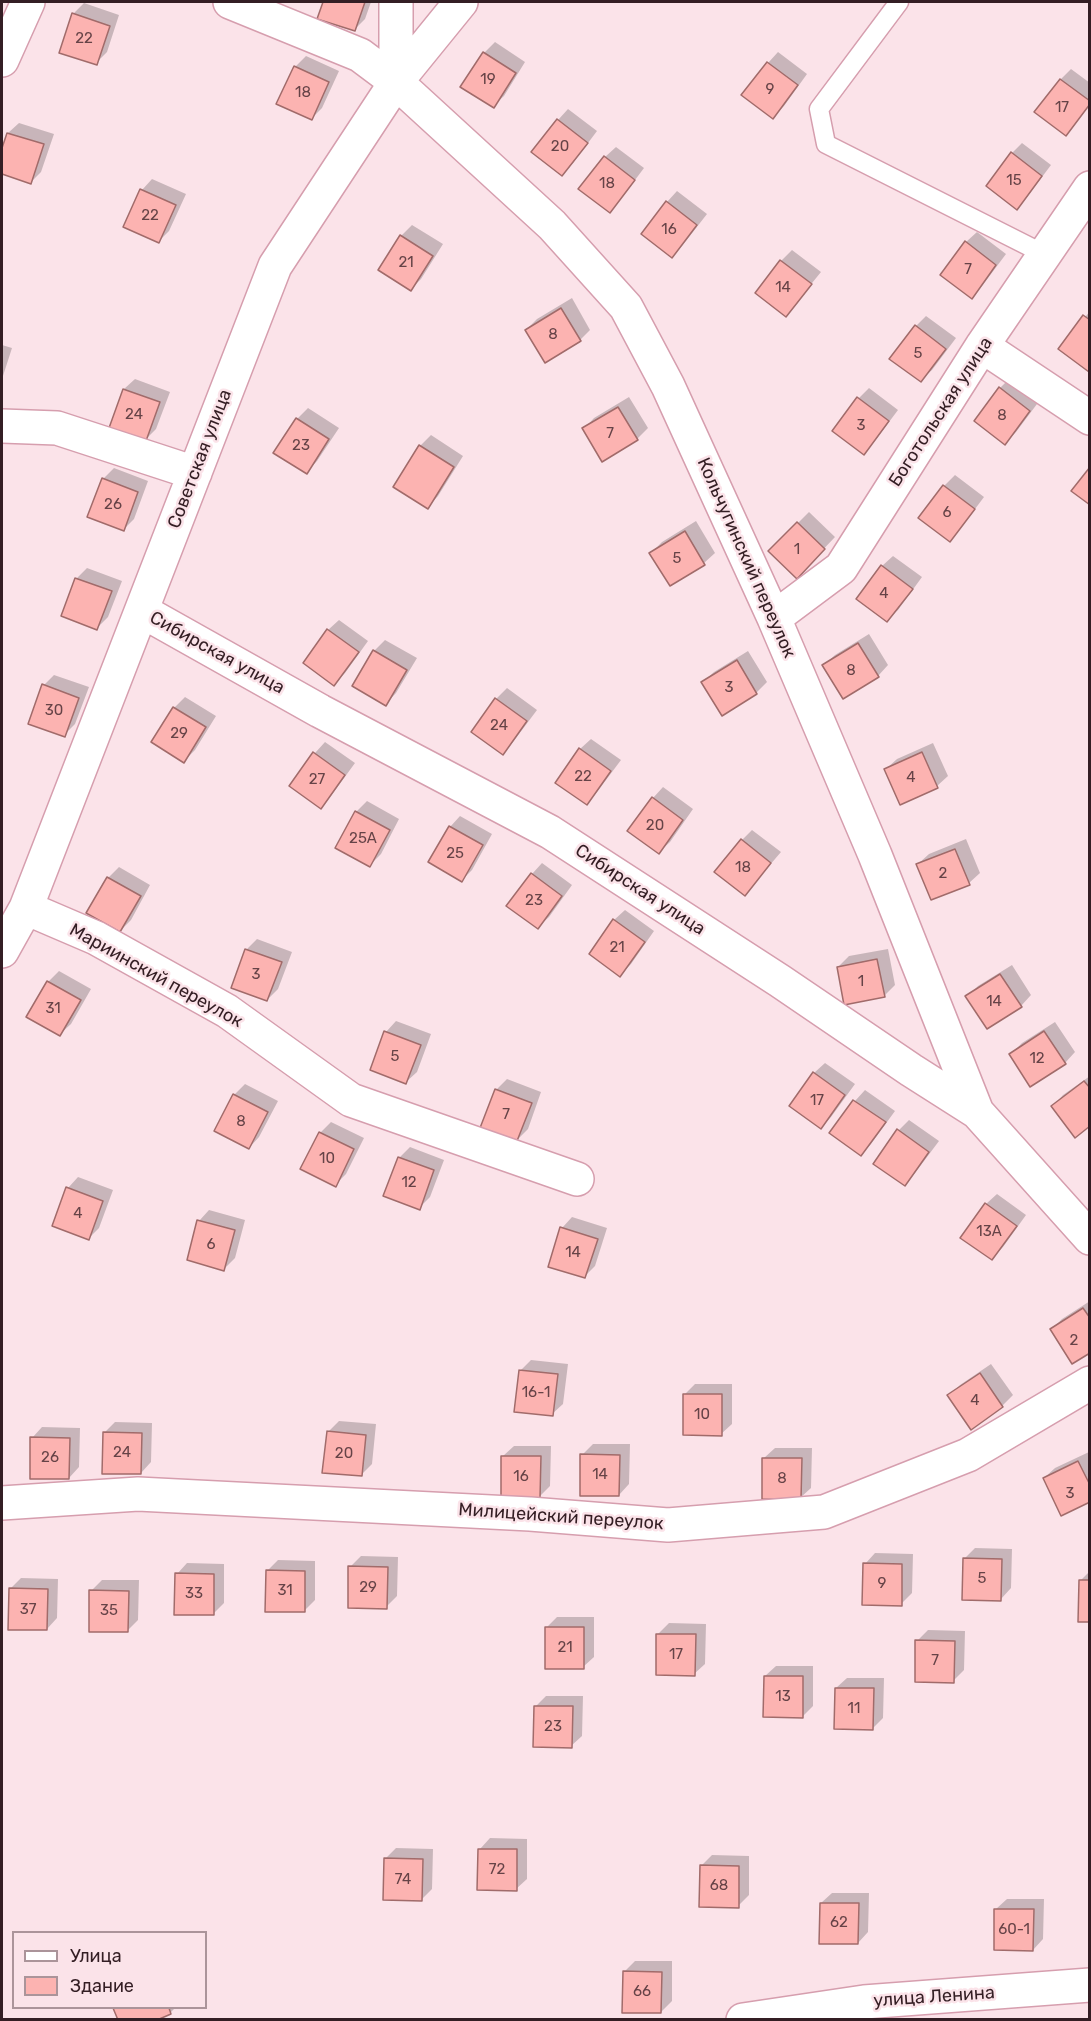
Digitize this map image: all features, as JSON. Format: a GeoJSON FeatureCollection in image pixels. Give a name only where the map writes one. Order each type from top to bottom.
{"type":"FeatureCollection","features":[{"type":"Feature","properties":{"kind":"street"},"geometry":{"type":"LineString","coordinates":[[2,60],[28,2]]}},
{"type":"Feature","properties":{"kind":"street","name":"Кольчугинский переулок"},"geometry":{"type":"LineString","coordinates":[[230,2],[360,55],[396,82],[552,225],[626,307],[668,386],[774,618],[875,855],[977,1112]]}},
{"type":"Feature","properties":{"kind":"street"},"geometry":{"type":"LineString","coordinates":[[396,2],[396,82]]}},
{"type":"Feature","properties":{"kind":"street","name":"Советская улица"},"geometry":{"type":"LineString","coordinates":[[2,951],[26,908],[274,266],[396,82],[461,2]]}},
{"type":"Feature","properties":{"kind":"street","name":"Боготольская улица"},"geometry":{"type":"LineString","coordinates":[[774,618],[841,568],[982,346],[1089,188]]}},
{"type":"Feature","properties":{"kind":"street"},"geometry":{"type":"LineString","coordinates":[[982,346],[1089,418]]}},
{"type":"Feature","properties":{"kind":"street"},"geometry":{"type":"LineString","coordinates":[[2,426],[57,428],[195,472]]}},
{"type":"Feature","properties":{"kind":"street","name":"Сибирская улица"},"geometry":{"type":"LineString","coordinates":[[142,611],[320,711],[550,832],[780,981],[977,1112],[1089,1238]]}},
{"type":"Feature","properties":{"kind":"street","name":"Мариинский переулок"},"geometry":{"type":"LineString","coordinates":[[26,908],[96,938],[227,1011],[351,1100],[577,1179]]}},
{"type":"Feature","properties":{"kind":"street","name":"Милицейский переулок"},"geometry":{"type":"LineString","coordinates":[[2,1503],[138,1494],[530,1514],[668,1525],[824,1512],[968,1455],[1089,1383]]}},
{"type":"Feature","properties":{"kind":"street","name":"улица Ленина"},"geometry":{"type":"LineString","coordinates":[[743,2019],[864,2002],[1089,1985]]}},
{"type":"Feature","properties":{"kind":"lane"},"geometry":{"type":"LineString","coordinates":[[899,2],[819,109],[826,144],[1044,254]]}},
{"type":"Feature","properties":{"kind":"building"},"geometry":{"type":"Polygon","coordinates":[[[323,2],[365,2],[355,31],[317,19],[323,2]]]}},
{"type":"Feature","properties":{"kind":"building"},"geometry":{"type":"Polygon","coordinates":[[[72,13],[110,26],[97,65],[59,53],[72,13]]]}},
{"type":"Feature","properties":{"kind":"building"},"geometry":{"type":"Polygon","coordinates":[[[483,52],[516,73],[494,108],[460,87],[483,52]]]}},
{"type":"Feature","properties":{"kind":"building"},"geometry":{"type":"Polygon","coordinates":[[[767,62],[798,85],[773,119],[741,95],[767,62]]]}},
{"type":"Feature","properties":{"kind":"building"},"geometry":{"type":"Polygon","coordinates":[[[294,66],[329,82],[312,120],[276,104],[294,66]]]}},
{"type":"Feature","properties":{"kind":"building"},"geometry":{"type":"Polygon","coordinates":[[[1060,79],[1090,101],[1066,136],[1034,112],[1060,79]]]}},
{"type":"Feature","properties":{"kind":"building"},"geometry":{"type":"Polygon","coordinates":[[[557,119],[588,143],[562,176],[531,152],[557,119]]]}},
{"type":"Feature","properties":{"kind":"building"},"geometry":{"type":"Polygon","coordinates":[[[7,133],[44,144],[31,184],[2,174],[2,148],[7,133]]]}},
{"type":"Feature","properties":{"kind":"building"},"geometry":{"type":"Polygon","coordinates":[[[1011,152],[1042,176],[1017,210],[986,186],[1011,152]]]}},
{"type":"Feature","properties":{"kind":"building"},"geometry":{"type":"Polygon","coordinates":[[[604,156],[635,180],[610,213],[578,189],[604,156]]]}},
{"type":"Feature","properties":{"kind":"building"},"geometry":{"type":"Polygon","coordinates":[[[140,189],[176,205],[159,243],[123,227],[140,189]]]}},
{"type":"Feature","properties":{"kind":"building"},"geometry":{"type":"Polygon","coordinates":[[[666,201],[697,225],[672,258],[641,234],[666,201]]]}},
{"type":"Feature","properties":{"kind":"building"},"geometry":{"type":"Polygon","coordinates":[[[400,235],[433,256],[411,291],[378,270],[400,235]]]}},
{"type":"Feature","properties":{"kind":"building"},"geometry":{"type":"Polygon","coordinates":[[[965,241],[996,265],[972,299],[940,275],[965,241]]]}},
{"type":"Feature","properties":{"kind":"building"},"geometry":{"type":"Polygon","coordinates":[[[780,260],[812,284],[786,317],[755,293],[780,260]]]}},
{"type":"Feature","properties":{"kind":"building"},"geometry":{"type":"Polygon","coordinates":[[[561,308],[581,341],[545,363],[525,330],[561,308]]]}},
{"type":"Feature","properties":{"kind":"building"},"geometry":{"type":"Polygon","coordinates":[[[1083,315],[1090,320],[1089,372],[1058,349],[1083,315]]]}},
{"type":"Feature","properties":{"kind":"building"},"geometry":{"type":"Polygon","coordinates":[[[915,325],[946,349],[921,382],[889,359],[915,325]]]}},
{"type":"Feature","properties":{"kind":"building"},"geometry":{"type":"Polygon","coordinates":[[[999,387],[1030,411],[1005,445],[974,421],[999,387]]]}},
{"type":"Feature","properties":{"kind":"building"},"geometry":{"type":"Polygon","coordinates":[[[123,389],[160,402],[146,441],[109,428],[123,389]]]}},
{"type":"Feature","properties":{"kind":"building"},"geometry":{"type":"Polygon","coordinates":[[[857,397],[889,421],[864,455],[832,431],[857,397]]]}},
{"type":"Feature","properties":{"kind":"building"},"geometry":{"type":"Polygon","coordinates":[[[618,407],[638,440],[602,462],[582,428],[618,407]]]}},
{"type":"Feature","properties":{"kind":"building"},"geometry":{"type":"Polygon","coordinates":[[[296,418],[329,439],[307,474],[273,453],[296,418]]]}},
{"type":"Feature","properties":{"kind":"building"},"geometry":{"type":"Polygon","coordinates":[[[419,445],[454,467],[428,509],[393,487],[419,445]]]}},
{"type":"Feature","properties":{"kind":"building"},"geometry":{"type":"Polygon","coordinates":[[[1090,467],[1090,505],[1071,491],[1090,467]]]}},
{"type":"Feature","properties":{"kind":"building"},"geometry":{"type":"Polygon","coordinates":[[[102,478],[138,492],[124,531],[87,517],[102,478]]]}},
{"type":"Feature","properties":{"kind":"building"},"geometry":{"type":"Polygon","coordinates":[[[943,485],[975,509],[950,542],[918,518],[943,485]]]}},
{"type":"Feature","properties":{"kind":"building"},"geometry":{"type":"Polygon","coordinates":[[[797,522],[825,549],[797,579],[768,551],[797,522]]]}},
{"type":"Feature","properties":{"kind":"building"},"geometry":{"type":"Polygon","coordinates":[[[685,531],[705,565],[670,586],[649,553],[685,531]]]}},
{"type":"Feature","properties":{"kind":"building"},"geometry":{"type":"Polygon","coordinates":[[[881,565],[913,589],[887,622],[856,599],[881,565]]]}},
{"type":"Feature","properties":{"kind":"building"},"geometry":{"type":"Polygon","coordinates":[[[75,578],[112,591],[97,630],[61,616],[75,578]]]}},
{"type":"Feature","properties":{"kind":"building"},"geometry":{"type":"Polygon","coordinates":[[[327,629],[359,652],[334,686],[303,663],[327,629]]]}},
{"type":"Feature","properties":{"kind":"building"},"geometry":{"type":"Polygon","coordinates":[[[858,643],[879,677],[843,699],[822,665],[858,643]]]}},
{"type":"Feature","properties":{"kind":"building"},"geometry":{"type":"Polygon","coordinates":[[[373,650],[407,670],[386,706],[352,686],[373,650]]]}},
{"type":"Feature","properties":{"kind":"building"},"geometry":{"type":"Polygon","coordinates":[[[737,660],[757,694],[722,716],[701,682],[737,660]]]}},
{"type":"Feature","properties":{"kind":"building"},"geometry":{"type":"Polygon","coordinates":[[[42,684],[79,698],[65,737],[28,724],[42,684]]]}},
{"type":"Feature","properties":{"kind":"building"},"geometry":{"type":"Polygon","coordinates":[[[495,698],[527,721],[503,755],[471,732],[495,698]]]}},
{"type":"Feature","properties":{"kind":"building"},"geometry":{"type":"Polygon","coordinates":[[[173,707],[206,727],[184,763],[151,742],[173,707]]]}},
{"type":"Feature","properties":{"kind":"building"},"geometry":{"type":"Polygon","coordinates":[[[579,748],[611,771],[587,805],[555,783],[579,748]]]}},
{"type":"Feature","properties":{"kind":"building"},"geometry":{"type":"Polygon","coordinates":[[[313,752],[345,775],[321,809],[289,786],[313,752]]]}},
{"type":"Feature","properties":{"kind":"building"},"geometry":{"type":"Polygon","coordinates":[[[922,752],[938,788],[900,805],[884,769],[922,752]]]}},
{"type":"Feature","properties":{"kind":"building"},"geometry":{"type":"Polygon","coordinates":[[[652,797],[683,820],[659,854],[627,831],[652,797]]]}},
{"type":"Feature","properties":{"kind":"building"},"geometry":{"type":"Polygon","coordinates":[[[355,811],[390,830],[370,867],[335,848],[355,811]]]}},
{"type":"Feature","properties":{"kind":"building"},"geometry":{"type":"Polygon","coordinates":[[[449,826],[483,845],[462,882],[428,862],[449,826]]]}},
{"type":"Feature","properties":{"kind":"building"},"geometry":{"type":"Polygon","coordinates":[[[741,839],[771,863],[745,896],[714,872],[741,839]]]}},
{"type":"Feature","properties":{"kind":"building"},"geometry":{"type":"Polygon","coordinates":[[[955,849],[970,885],[931,900],[916,864],[955,849]]]}},
{"type":"Feature","properties":{"kind":"building"},"geometry":{"type":"Polygon","coordinates":[[[531,873],[562,896],[538,929],[506,906],[531,873]]]}},
{"type":"Feature","properties":{"kind":"building"},"geometry":{"type":"Polygon","coordinates":[[[107,877],[141,896],[120,932],[86,913],[107,877]]]}},
{"type":"Feature","properties":{"kind":"building"},"geometry":{"type":"Polygon","coordinates":[[[613,919],[645,942],[620,977],[589,954],[613,919]]]}},
{"type":"Feature","properties":{"kind":"building"},"geometry":{"type":"Polygon","coordinates":[[[245,949],[282,962],[267,1001],[231,988],[245,949]]]}},
{"type":"Feature","properties":{"kind":"building"},"geometry":{"type":"Polygon","coordinates":[[[877,959],[885,997],[844,1005],[837,967],[877,959]]]}},
{"type":"Feature","properties":{"kind":"building"},"geometry":{"type":"Polygon","coordinates":[[[1000,974],[1022,1007],[987,1029],[965,996],[1000,974]]]}},
{"type":"Feature","properties":{"kind":"building"},"geometry":{"type":"Polygon","coordinates":[[[47,981],[81,1000],[60,1036],[26,1017],[47,981]]]}},
{"type":"Feature","properties":{"kind":"building"},"geometry":{"type":"Polygon","coordinates":[[[384,1031],[421,1045],[406,1084],[370,1070],[384,1031]]]}},
{"type":"Feature","properties":{"kind":"building"},"geometry":{"type":"Polygon","coordinates":[[[1044,1031],[1066,1064],[1030,1087],[1009,1054],[1044,1031]]]}},
{"type":"Feature","properties":{"kind":"building"},"geometry":{"type":"Polygon","coordinates":[[[813,1072],[845,1095],[821,1129],[789,1106],[813,1072]]]}},
{"type":"Feature","properties":{"kind":"building"},"geometry":{"type":"Polygon","coordinates":[[[1084,1081],[1090,1088],[1090,1126],[1075,1138],[1051,1106],[1084,1081]]]}},
{"type":"Feature","properties":{"kind":"building"},"geometry":{"type":"Polygon","coordinates":[[[495,1089],[532,1103],[517,1141],[480,1128],[495,1089]]]}},
{"type":"Feature","properties":{"kind":"building"},"geometry":{"type":"Polygon","coordinates":[[[233,1094],[268,1112],[249,1149],[214,1131],[233,1094]]]}},
{"type":"Feature","properties":{"kind":"building"},"geometry":{"type":"Polygon","coordinates":[[[853,1100],[886,1122],[861,1156],[829,1133],[853,1100]]]}},
{"type":"Feature","properties":{"kind":"building"},"geometry":{"type":"Polygon","coordinates":[[[897,1129],[929,1152],[905,1186],[873,1164],[897,1129]]]}},
{"type":"Feature","properties":{"kind":"building"},"geometry":{"type":"Polygon","coordinates":[[[319,1132],[354,1149],[336,1187],[300,1169],[319,1132]]]}},
{"type":"Feature","properties":{"kind":"building"},"geometry":{"type":"Polygon","coordinates":[[[398,1157],[434,1170],[420,1210],[383,1196],[398,1157]]]}},
{"type":"Feature","properties":{"kind":"building"},"geometry":{"type":"Polygon","coordinates":[[[66,1187],[103,1201],[89,1240],[52,1226],[66,1187]]]}},
{"type":"Feature","properties":{"kind":"building"},"geometry":{"type":"Polygon","coordinates":[[[985,1203],[1017,1226],[992,1260],[960,1238],[985,1203]]]}},
{"type":"Feature","properties":{"kind":"building"},"geometry":{"type":"Polygon","coordinates":[[[197,1220],[235,1230],[224,1271],[187,1260],[197,1220]]]}},
{"type":"Feature","properties":{"kind":"building"},"geometry":{"type":"Polygon","coordinates":[[[560,1227],[598,1239],[585,1278],[548,1267],[560,1227]]]}},
{"type":"Feature","properties":{"kind":"building"},"geometry":{"type":"Polygon","coordinates":[[[1083,1308],[1090,1318],[1090,1353],[1072,1364],[1050,1329],[1083,1308]]]}},
{"type":"Feature","properties":{"kind":"building"},"geometry":{"type":"Polygon","coordinates":[[[519,1370],[558,1374],[553,1416],[514,1412],[519,1370]]]}},
{"type":"Feature","properties":{"kind":"building"},"geometry":{"type":"Polygon","coordinates":[[[980,1373],[1003,1407],[971,1430],[947,1395],[980,1373]]]}},
{"type":"Feature","properties":{"kind":"building"},"geometry":{"type":"Polygon","coordinates":[[[683,1394],[722,1394],[722,1436],[683,1435],[683,1394]]]}},
{"type":"Feature","properties":{"kind":"building"},"geometry":{"type":"Polygon","coordinates":[[[327,1431],[366,1435],[362,1476],[322,1473],[327,1431]]]}},
{"type":"Feature","properties":{"kind":"building"},"geometry":{"type":"Polygon","coordinates":[[[103,1432],[142,1433],[141,1474],[102,1474],[103,1432]]]}},
{"type":"Feature","properties":{"kind":"building"},"geometry":{"type":"Polygon","coordinates":[[[30,1437],[70,1438],[69,1479],[30,1479],[30,1437]]]}},
{"type":"Feature","properties":{"kind":"building"},"geometry":{"type":"Polygon","coordinates":[[[580,1454],[620,1455],[619,1496],[580,1496],[580,1454]]]}},
{"type":"Feature","properties":{"kind":"building"},"geometry":{"type":"Polygon","coordinates":[[[501,1456],[541,1456],[540,1498],[501,1497],[501,1456]]]}},
{"type":"Feature","properties":{"kind":"building"},"geometry":{"type":"Polygon","coordinates":[[[762,1458],[802,1458],[801,1500],[762,1499],[762,1458]]]}},
{"type":"Feature","properties":{"kind":"building"},"geometry":{"type":"Polygon","coordinates":[[[1078,1461],[1090,1485],[1090,1502],[1061,1516],[1043,1478],[1078,1461]]]}},
{"type":"Feature","properties":{"kind":"building"},"geometry":{"type":"Polygon","coordinates":[[[963,1558],[1002,1559],[1001,1601],[962,1600],[963,1558]]]}},
{"type":"Feature","properties":{"kind":"building"},"geometry":{"type":"Polygon","coordinates":[[[863,1563],[902,1564],[902,1606],[862,1605],[863,1563]]]}},
{"type":"Feature","properties":{"kind":"building"},"geometry":{"type":"Polygon","coordinates":[[[348,1566],[388,1567],[387,1609],[348,1608],[348,1566]]]}},
{"type":"Feature","properties":{"kind":"building"},"geometry":{"type":"Polygon","coordinates":[[[266,1570],[305,1571],[305,1612],[265,1612],[266,1570]]]}},
{"type":"Feature","properties":{"kind":"building"},"geometry":{"type":"Polygon","coordinates":[[[175,1573],[214,1574],[214,1615],[174,1615],[175,1573]]]}},
{"type":"Feature","properties":{"kind":"building"},"geometry":{"type":"Polygon","coordinates":[[[1079,1580],[1090,1580],[1090,1622],[1078,1622],[1079,1580]]]}},
{"type":"Feature","properties":{"kind":"building"},"geometry":{"type":"Polygon","coordinates":[[[9,1588],[48,1589],[47,1630],[8,1630],[9,1588]]]}},
{"type":"Feature","properties":{"kind":"building"},"geometry":{"type":"Polygon","coordinates":[[[89,1590],[129,1591],[128,1632],[89,1632],[89,1590]]]}},
{"type":"Feature","properties":{"kind":"building"},"geometry":{"type":"Polygon","coordinates":[[[545,1627],[584,1627],[584,1669],[545,1669],[545,1627]]]}},
{"type":"Feature","properties":{"kind":"building"},"geometry":{"type":"Polygon","coordinates":[[[656,1634],[696,1634],[695,1676],[656,1675],[656,1634]]]}},
{"type":"Feature","properties":{"kind":"building"},"geometry":{"type":"Polygon","coordinates":[[[915,1640],[955,1641],[954,1683],[915,1682],[915,1640]]]}},
{"type":"Feature","properties":{"kind":"building"},"geometry":{"type":"Polygon","coordinates":[[[764,1676],[803,1676],[803,1718],[763,1717],[764,1676]]]}},
{"type":"Feature","properties":{"kind":"building"},"geometry":{"type":"Polygon","coordinates":[[[835,1688],[874,1688],[873,1730],[834,1729],[835,1688]]]}},
{"type":"Feature","properties":{"kind":"building"},"geometry":{"type":"Polygon","coordinates":[[[534,1706],[573,1706],[572,1748],[533,1747],[534,1706]]]}},
{"type":"Feature","properties":{"kind":"building"},"geometry":{"type":"Polygon","coordinates":[[[478,1849],[517,1849],[517,1891],[477,1890],[478,1849]]]}},
{"type":"Feature","properties":{"kind":"building"},"geometry":{"type":"Polygon","coordinates":[[[384,1858],[423,1859],[422,1901],[383,1900],[384,1858]]]}},
{"type":"Feature","properties":{"kind":"building"},"geometry":{"type":"Polygon","coordinates":[[[700,1865],[739,1866],[739,1908],[699,1907],[700,1865]]]}},
{"type":"Feature","properties":{"kind":"building"},"geometry":{"type":"Polygon","coordinates":[[[820,1903],[859,1903],[858,1944],[819,1944],[820,1903]]]}},
{"type":"Feature","properties":{"kind":"building"},"geometry":{"type":"Polygon","coordinates":[[[994,1909],[1034,1909],[1033,1951],[994,1950],[994,1909]]]}},
{"type":"Feature","properties":{"kind":"building"},"geometry":{"type":"Polygon","coordinates":[[[623,1971],[662,1972],[661,2013],[622,2013],[623,1971]]]}},
{"type":"Feature","properties":{"kind":"building"},"geometry":{"type":"Polygon","coordinates":[[[113,2009],[169,2009],[171,2014],[157,2020],[118,2020],[113,2009]]]}}]}
